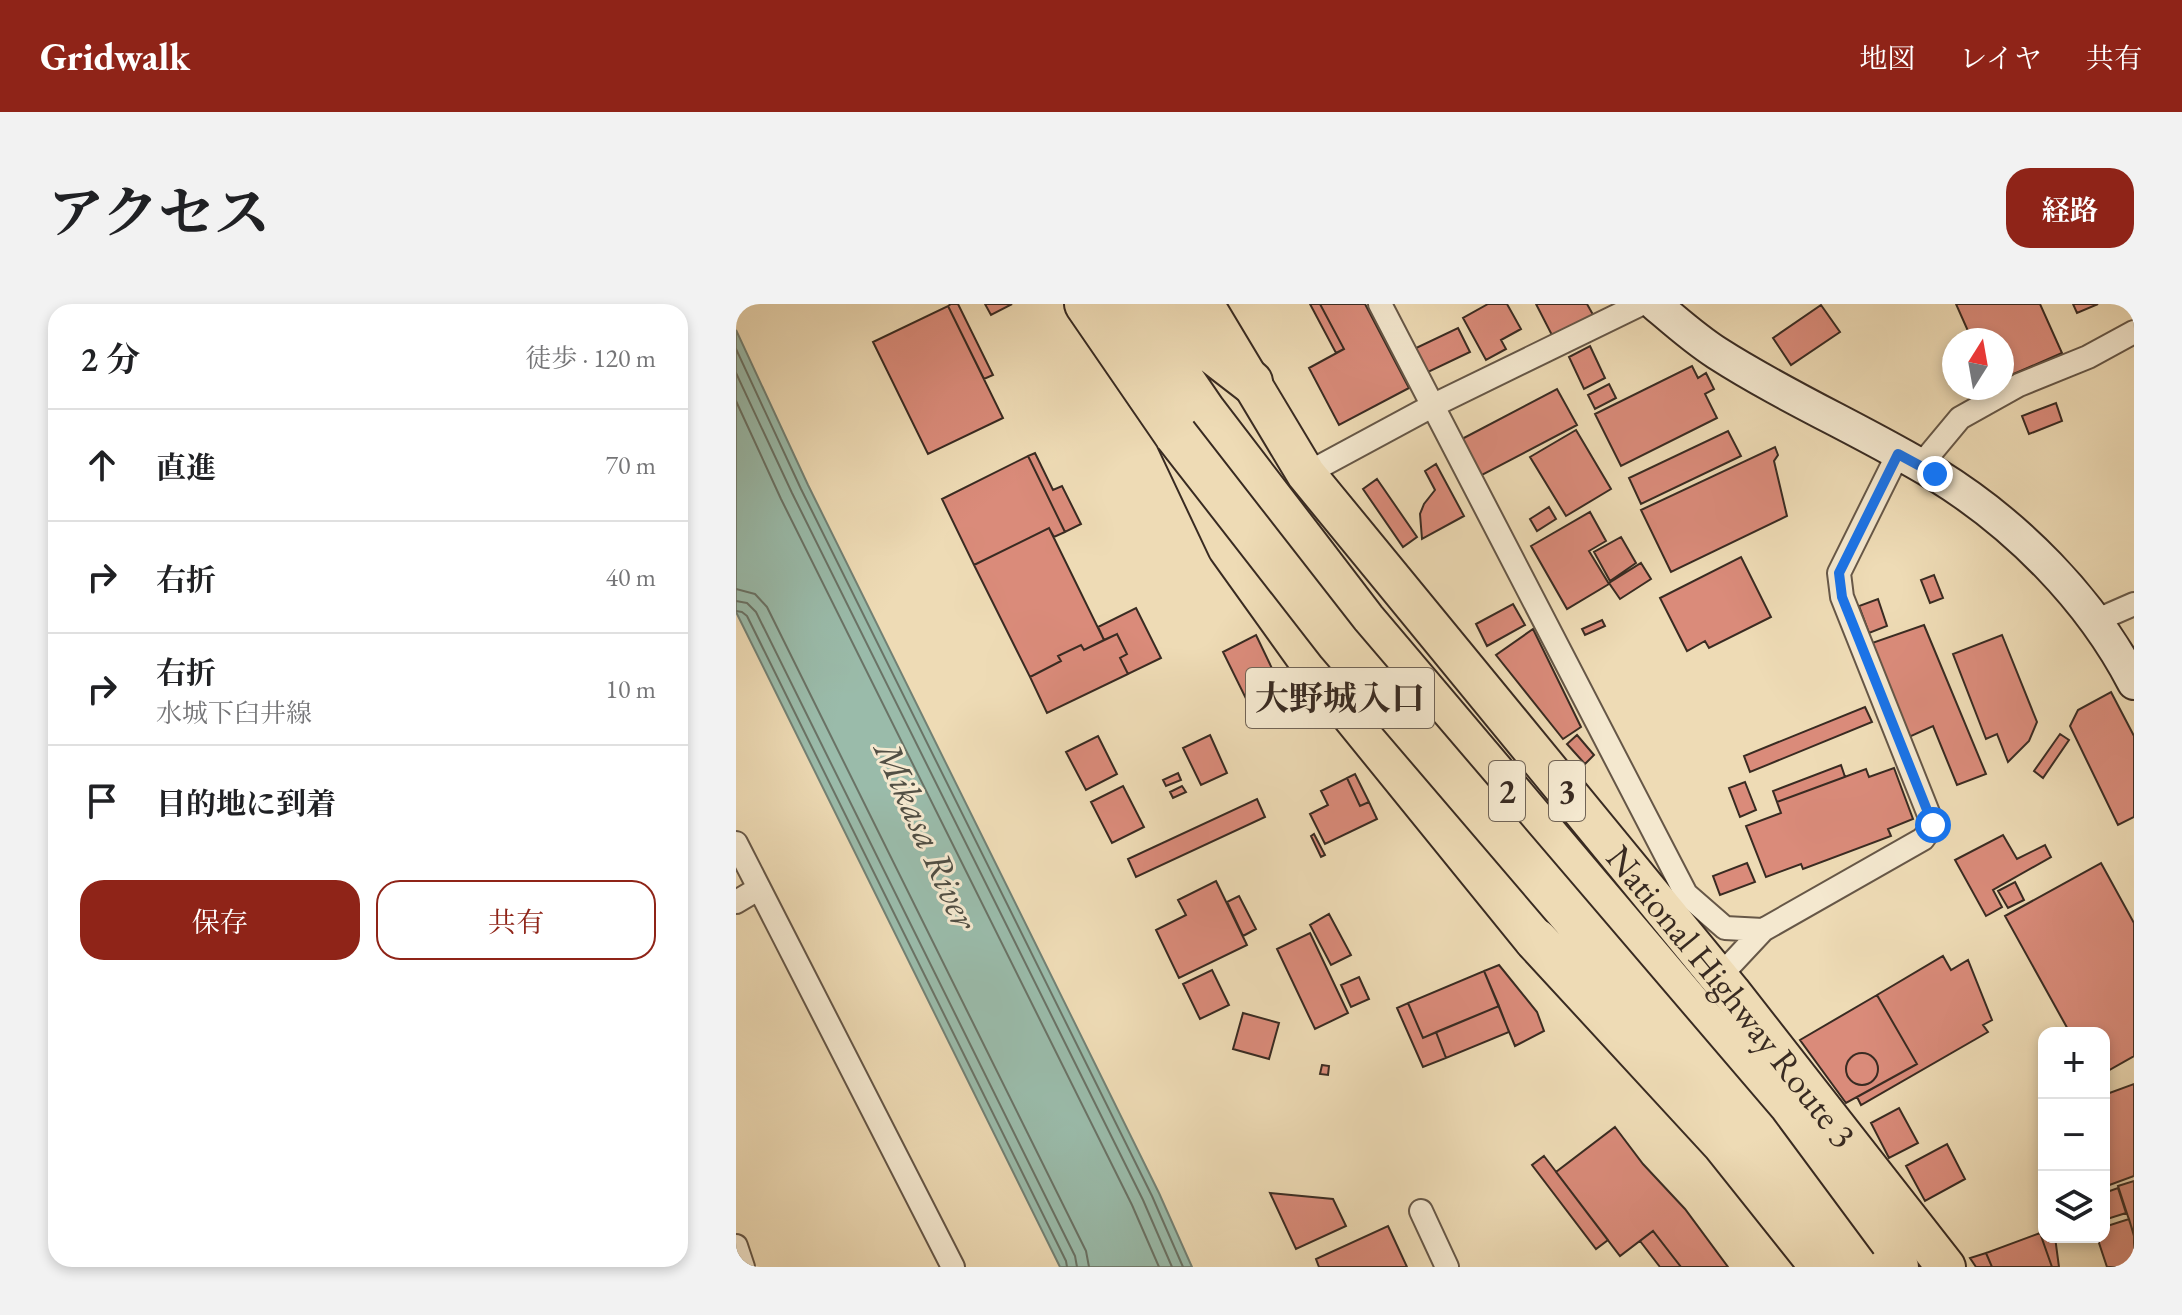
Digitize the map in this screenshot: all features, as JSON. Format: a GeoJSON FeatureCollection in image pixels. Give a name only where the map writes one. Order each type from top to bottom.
{"type":"FeatureCollection","features":[{"type":"Feature","properties":{"kind":"highway","name":"2"},"geometry":{"type":"LineString","coordinates":[[1089,304],[1176,435],[1338,643],[1756,1132],[1856,1267]]}},
{"type":"Feature","properties":{"kind":"highway","name":"3"},"geometry":{"type":"LineString","coordinates":[[1089,304],[1115,345],[1272,535],[1517,842],[1755,1207],[1798,1267]]}},
{"type":"Feature","properties":{"kind":"highway","name":"2"},"geometry":{"type":"LineString","coordinates":[[1131,304],[1204,411],[1364,620],[1782,1114],[1897,1267]]}},
{"type":"Feature","properties":{"kind":"highway"},"geometry":{"type":"LineString","coordinates":[[1175,304],[1194,338],[1251,382]]}},
{"type":"Feature","properties":{"kind":"highway","name":"National Highway Route 3"},"geometry":{"type":"LineString","coordinates":[[1204,304],[1306,474],[1719,977],[1946,1267]]}},
{"type":"Feature","properties":{"kind":"highway","name":"大野城入口"},"geometry":{"type":"LineString","coordinates":[[1176,435],[1229,547],[1320,674],[1536,940],[1723,1143],[1822,1267]]}},
{"type":"Feature","properties":{"kind":"main road"},"geometry":{"type":"LineString","coordinates":[[1655,304],[1722,357],[1909,460],[2003,523],[2058,576],[2095,621],[2134,683]]}},
{"type":"Feature","properties":{"kind":"street"},"geometry":{"type":"LineString","coordinates":[[1380,304],[1686,894],[1725,928],[1763,930]]}},
{"type":"Feature","properties":{"kind":"street"},"geometry":{"type":"LineString","coordinates":[[1306,474],[1432,406],[1641,304]]}},
{"type":"Feature","properties":{"kind":"street"},"geometry":{"type":"LineString","coordinates":[[1719,977],[1763,930],[1923,839],[1933,825],[1842,597],[1839,573],[1909,460],[1960,418],[2019,385],[2088,357],[2134,332]]}},
{"type":"Feature","properties":{"kind":"street"},"geometry":{"type":"LineString","coordinates":[[2095,621],[2134,604]]}},
{"type":"Feature","properties":{"kind":"street"},"geometry":{"type":"LineString","coordinates":[[736,843],[953,1267]]}},
{"type":"Feature","properties":{"kind":"street"},"geometry":{"type":"LineString","coordinates":[[736,902],[758,889]]}},
{"type":"Feature","properties":{"kind":"street"},"geometry":{"type":"LineString","coordinates":[[1421,1211],[1447,1267]]}},
{"type":"Feature","properties":{"kind":"street"},"geometry":{"type":"LineString","coordinates":[[736,1246],[743,1267]]}},
{"type":"Feature","properties":{"kind":"water","name":"Mikasa River"},"geometry":{"type":"Polygon","coordinates":[[[736,330],[808,485],[1159,1193],[1192,1267],[1060,1267],[736,612],[736,330]]]}},
{"type":"Feature","properties":{"kind":"building"},"geometry":{"type":"Polygon","coordinates":[[[958,304],[993,375],[984,379],[948,306],[958,304]]]}},
{"type":"Feature","properties":{"kind":"building"},"geometry":{"type":"Polygon","coordinates":[[[985,304],[1012,304],[991,315],[985,304]]]}},
{"type":"Feature","properties":{"kind":"building"},"geometry":{"type":"Polygon","coordinates":[[[1310,304],[1320,304],[1344,349],[1336,353],[1310,304]]]}},
{"type":"Feature","properties":{"kind":"building"},"geometry":{"type":"Polygon","coordinates":[[[1320,304],[1365,304],[1409,388],[1339,425],[1309,368],[1344,349],[1320,304]]]}},
{"type":"Feature","properties":{"kind":"building"},"geometry":{"type":"Polygon","coordinates":[[[1488,304],[1507,304],[1521,329],[1501,340],[1506,349],[1486,360],[1463,318],[1488,304]]]}},
{"type":"Feature","properties":{"kind":"building"},"geometry":{"type":"Polygon","coordinates":[[[1536,304],[1587,304],[1596,320],[1555,341],[1536,304]]]}},
{"type":"Feature","properties":{"kind":"building"},"geometry":{"type":"Polygon","coordinates":[[[1956,304],[2040,304],[2062,353],[2014,374],[2014,328],[1967,328],[1956,304]]]}},
{"type":"Feature","properties":{"kind":"building"},"geometry":{"type":"Polygon","coordinates":[[[2073,304],[2098,304],[2077,313],[2073,304]]]}},
{"type":"Feature","properties":{"kind":"building"},"geometry":{"type":"Polygon","coordinates":[[[1821,305],[1840,332],[1791,365],[1773,338],[1821,305]]]}},
{"type":"Feature","properties":{"kind":"building"},"geometry":{"type":"Polygon","coordinates":[[[948,306],[1003,418],[928,454],[873,342],[948,306]]]}},
{"type":"Feature","properties":{"kind":"building"},"geometry":{"type":"Polygon","coordinates":[[[1458,328],[1470,352],[1426,373],[1414,349],[1458,328]]]}},
{"type":"Feature","properties":{"kind":"building"},"geometry":{"type":"Polygon","coordinates":[[[1590,346],[1605,378],[1584,389],[1569,357],[1590,346]]]}},
{"type":"Feature","properties":{"kind":"building"},"geometry":{"type":"Polygon","coordinates":[[[1692,366],[1698,378],[1706,373],[1714,389],[1705,394],[1717,418],[1621,466],[1595,414],[1692,366]]]}},
{"type":"Feature","properties":{"kind":"building"},"geometry":{"type":"Polygon","coordinates":[[[1609,384],[1616,398],[1595,409],[1588,395],[1609,384]]]}},
{"type":"Feature","properties":{"kind":"building"},"geometry":{"type":"Polygon","coordinates":[[[1557,389],[1577,425],[1480,476],[1460,440],[1557,389]]]}},
{"type":"Feature","properties":{"kind":"building"},"geometry":{"type":"Polygon","coordinates":[[[2056,403],[2062,421],[2029,434],[2022,416],[2056,403]]]}},
{"type":"Feature","properties":{"kind":"building"},"geometry":{"type":"Polygon","coordinates":[[[1576,430],[1611,489],[1566,516],[1530,457],[1576,430]]]}},
{"type":"Feature","properties":{"kind":"building"},"geometry":{"type":"Polygon","coordinates":[[[1728,431],[1741,456],[1641,504],[1629,478],[1728,431]]]}},
{"type":"Feature","properties":{"kind":"building"},"geometry":{"type":"Polygon","coordinates":[[[1775,447],[1778,455],[1774,461],[1787,516],[1671,572],[1641,510],[1775,447]]]}},
{"type":"Feature","properties":{"kind":"building"},"geometry":{"type":"Polygon","coordinates":[[[1035,453],[1053,490],[1062,486],[1081,524],[1065,532],[1028,456],[1035,453]]]}},
{"type":"Feature","properties":{"kind":"building"},"geometry":{"type":"Polygon","coordinates":[[[1028,456],[1065,532],[1054,537],[1049,528],[974,565],[942,499],[1028,456]]]}},
{"type":"Feature","properties":{"kind":"building"},"geometry":{"type":"Polygon","coordinates":[[[1436,464],[1464,516],[1422,539],[1420,514],[1435,490],[1425,471],[1436,464]]]}},
{"type":"Feature","properties":{"kind":"building"},"geometry":{"type":"Polygon","coordinates":[[[1377,479],[1417,537],[1403,547],[1363,489],[1377,479]]]}},
{"type":"Feature","properties":{"kind":"building"},"geometry":{"type":"Polygon","coordinates":[[[1549,507],[1556,519],[1537,531],[1530,519],[1549,507]]]}},
{"type":"Feature","properties":{"kind":"building"},"geometry":{"type":"Polygon","coordinates":[[[1590,512],[1606,541],[1589,551],[1609,584],[1567,609],[1531,546],[1590,512]]]}},
{"type":"Feature","properties":{"kind":"building"},"geometry":{"type":"Polygon","coordinates":[[[1049,528],[1104,640],[1084,650],[1081,645],[1058,656],[1061,661],[1030,677],[974,565],[1049,528]]]}},
{"type":"Feature","properties":{"kind":"building"},"geometry":{"type":"Polygon","coordinates":[[[1621,537],[1636,563],[1610,581],[1594,552],[1621,537]]]}},
{"type":"Feature","properties":{"kind":"building"},"geometry":{"type":"Polygon","coordinates":[[[1741,557],[1771,617],[1709,648],[1705,641],[1687,651],[1660,598],[1741,557]]]}},
{"type":"Feature","properties":{"kind":"building"},"geometry":{"type":"Polygon","coordinates":[[[1641,563],[1651,579],[1620,599],[1609,583],[1641,563]]]}},
{"type":"Feature","properties":{"kind":"building"},"geometry":{"type":"Polygon","coordinates":[[[1934,575],[1943,598],[1930,603],[1921,580],[1934,575]]]}},
{"type":"Feature","properties":{"kind":"building"},"geometry":{"type":"Polygon","coordinates":[[[1878,599],[1887,626],[1869,633],[1859,606],[1878,599]]]}},
{"type":"Feature","properties":{"kind":"building"},"geometry":{"type":"Polygon","coordinates":[[[1513,604],[1525,625],[1487,646],[1476,624],[1513,604]]]}},
{"type":"Feature","properties":{"kind":"building"},"geometry":{"type":"Polygon","coordinates":[[[1136,608],[1161,658],[1128,674],[1120,658],[1127,654],[1117,634],[1104,640],[1098,627],[1136,608]]]}},
{"type":"Feature","properties":{"kind":"building"},"geometry":{"type":"Polygon","coordinates":[[[1602,620],[1605,626],[1585,635],[1582,629],[1602,620]]]}},
{"type":"Feature","properties":{"kind":"building"},"geometry":{"type":"Polygon","coordinates":[[[1924,625],[1986,774],[1957,785],[1933,726],[1909,737],[1872,643],[1924,625]]]}},
{"type":"Feature","properties":{"kind":"building"},"geometry":{"type":"Polygon","coordinates":[[[1533,629],[1581,727],[1563,739],[1496,655],[1533,629]]]}},
{"type":"Feature","properties":{"kind":"building"},"geometry":{"type":"Polygon","coordinates":[[[1117,634],[1127,654],[1120,658],[1128,674],[1047,713],[1030,677],[1061,661],[1058,656],[1081,645],[1084,650],[1117,634]]]}},
{"type":"Feature","properties":{"kind":"building"},"geometry":{"type":"Polygon","coordinates":[[[1256,635],[1279,683],[1289,679],[1300,700],[1257,721],[1223,652],[1256,635]]]}},
{"type":"Feature","properties":{"kind":"building"},"geometry":{"type":"Polygon","coordinates":[[[2002,635],[2037,722],[2029,741],[2008,762],[1997,734],[1986,739],[1953,654],[2002,635]]]}},
{"type":"Feature","properties":{"kind":"building"},"geometry":{"type":"Polygon","coordinates":[[[2111,692],[2134,736],[2134,817],[2118,825],[2070,726],[2078,710],[2111,692]]]}},
{"type":"Feature","properties":{"kind":"building"},"geometry":{"type":"Polygon","coordinates":[[[1309,704],[1315,716],[1305,722],[1298,709],[1309,704]]]}},
{"type":"Feature","properties":{"kind":"building"},"geometry":{"type":"Polygon","coordinates":[[[1865,707],[1872,722],[1750,772],[1744,756],[1865,707]]]}},
{"type":"Feature","properties":{"kind":"building"},"geometry":{"type":"Polygon","coordinates":[[[2060,734],[2069,740],[2043,778],[2034,771],[2060,734]]]}},
{"type":"Feature","properties":{"kind":"building"},"geometry":{"type":"Polygon","coordinates":[[[1210,735],[1227,773],[1201,785],[1183,748],[1210,735]]]}},
{"type":"Feature","properties":{"kind":"building"},"geometry":{"type":"Polygon","coordinates":[[[1577,735],[1594,755],[1585,764],[1567,744],[1577,735]]]}},
{"type":"Feature","properties":{"kind":"building"},"geometry":{"type":"Polygon","coordinates":[[[1098,736],[1117,774],[1086,790],[1066,752],[1098,736]]]}},
{"type":"Feature","properties":{"kind":"building"},"geometry":{"type":"Polygon","coordinates":[[[1841,765],[1845,777],[1777,802],[1773,791],[1841,765]]]}},
{"type":"Feature","properties":{"kind":"building"},"geometry":{"type":"Polygon","coordinates":[[[1894,768],[1913,819],[1888,829],[1891,836],[1803,869],[1801,864],[1766,877],[1746,826],[1781,813],[1777,802],[1866,769],[1869,777],[1894,768]]]}},
{"type":"Feature","properties":{"kind":"building"},"geometry":{"type":"Polygon","coordinates":[[[1178,773],[1181,780],[1166,786],[1163,780],[1178,773]]]}},
{"type":"Feature","properties":{"kind":"building"},"geometry":{"type":"Polygon","coordinates":[[[1355,774],[1369,802],[1360,806],[1347,778],[1355,774]]]}},
{"type":"Feature","properties":{"kind":"building"},"geometry":{"type":"Polygon","coordinates":[[[1347,778],[1360,806],[1369,802],[1377,819],[1325,844],[1310,814],[1328,805],[1321,791],[1347,778]]]}},
{"type":"Feature","properties":{"kind":"building"},"geometry":{"type":"Polygon","coordinates":[[[1745,782],[1756,810],[1740,817],[1729,788],[1745,782]]]}},
{"type":"Feature","properties":{"kind":"building"},"geometry":{"type":"Polygon","coordinates":[[[1123,786],[1144,827],[1112,843],[1091,802],[1123,786]]]}},
{"type":"Feature","properties":{"kind":"building"},"geometry":{"type":"Polygon","coordinates":[[[1182,786],[1186,792],[1173,798],[1170,792],[1182,786]]]}},
{"type":"Feature","properties":{"kind":"building"},"geometry":{"type":"Polygon","coordinates":[[[1257,799],[1265,817],[1136,877],[1128,859],[1257,799]]]}},
{"type":"Feature","properties":{"kind":"building"},"geometry":{"type":"Polygon","coordinates":[[[1314,834],[1325,855],[1321,857],[1311,836],[1314,834]]]}},
{"type":"Feature","properties":{"kind":"building"},"geometry":{"type":"Polygon","coordinates":[[[2003,835],[2017,859],[2045,845],[2051,857],[1993,890],[2002,907],[1986,916],[1955,860],[2003,835]]]}},
{"type":"Feature","properties":{"kind":"building"},"geometry":{"type":"Polygon","coordinates":[[[1747,863],[1755,882],[1720,895],[1713,876],[1747,863]]]}},
{"type":"Feature","properties":{"kind":"building"},"geometry":{"type":"Polygon","coordinates":[[[2101,863],[2134,923],[2134,1056],[2110,1070],[2110,1027],[2067,1027],[2005,916],[2101,863]]]}},
{"type":"Feature","properties":{"kind":"building"},"geometry":{"type":"Polygon","coordinates":[[[1216,881],[1247,945],[1179,978],[1156,930],[1186,915],[1178,900],[1216,881]]]}},
{"type":"Feature","properties":{"kind":"building"},"geometry":{"type":"Polygon","coordinates":[[[2015,882],[2024,900],[2008,908],[1998,891],[2015,882]]]}},
{"type":"Feature","properties":{"kind":"building"},"geometry":{"type":"Polygon","coordinates":[[[1239,896],[1256,929],[1243,936],[1227,902],[1239,896]]]}},
{"type":"Feature","properties":{"kind":"building"},"geometry":{"type":"Polygon","coordinates":[[[1329,914],[1351,955],[1331,965],[1310,925],[1329,914]]]}},
{"type":"Feature","properties":{"kind":"building"},"geometry":{"type":"Polygon","coordinates":[[[1310,933],[1348,1013],[1315,1029],[1277,949],[1310,933]]]}},
{"type":"Feature","properties":{"kind":"building"},"geometry":{"type":"Polygon","coordinates":[[[1943,956],[1951,970],[1968,960],[1992,1020],[1983,1025],[1988,1032],[1861,1105],[1857,1097],[1917,1064],[1877,995],[1943,956]]]}},
{"type":"Feature","properties":{"kind":"building"},"geometry":{"type":"Polygon","coordinates":[[[1499,965],[1537,1012],[1544,1031],[1515,1046],[1484,971],[1499,965]]]}},
{"type":"Feature","properties":{"kind":"building"},"geometry":{"type":"Polygon","coordinates":[[[1212,970],[1229,1005],[1200,1019],[1183,984],[1212,970]]]}},
{"type":"Feature","properties":{"kind":"building"},"geometry":{"type":"Polygon","coordinates":[[[1484,971],[1499,1006],[1423,1038],[1408,1003],[1484,971]]]}},
{"type":"Feature","properties":{"kind":"building"},"geometry":{"type":"Polygon","coordinates":[[[1359,977],[1369,999],[1351,1007],[1341,985],[1359,977]]]}},
{"type":"Feature","properties":{"kind":"building"},"geometry":{"type":"Polygon","coordinates":[[[1877,995],[1917,1064],[1846,1103],[1800,1040],[1877,995]]]}},
{"type":"Feature","properties":{"kind":"building"},"geometry":{"type":"Polygon","coordinates":[[[1408,1003],[1423,1038],[1436,1032],[1446,1058],[1423,1067],[1397,1008],[1408,1003]]]}},
{"type":"Feature","properties":{"kind":"building"},"geometry":{"type":"Polygon","coordinates":[[[1499,1006],[1509,1032],[1446,1058],[1436,1032],[1499,1006]]]}},
{"type":"Feature","properties":{"kind":"building"},"geometry":{"type":"Polygon","coordinates":[[[1243,1013],[1279,1023],[1269,1059],[1233,1049],[1243,1013]]]}},
{"type":"Feature","properties":{"kind":"building"},"geometry":{"type":"Polygon","coordinates":[[[1862,1053],[1874,1057],[1878,1069],[1874,1081],[1862,1085],[1850,1081],[1846,1069],[1850,1057],[1862,1053]]]}},
{"type":"Feature","properties":{"kind":"building"},"geometry":{"type":"Polygon","coordinates":[[[1322,1065],[1329,1066],[1328,1075],[1320,1074],[1322,1065]]]}},
{"type":"Feature","properties":{"kind":"building"},"geometry":{"type":"Polygon","coordinates":[[[2134,1084],[2134,1176],[2110,1185],[2110,1099],[2110,1093],[2134,1084]]]}},
{"type":"Feature","properties":{"kind":"building"},"geometry":{"type":"Polygon","coordinates":[[[1899,1108],[1918,1143],[1889,1158],[1871,1123],[1899,1108]]]}},
{"type":"Feature","properties":{"kind":"building"},"geometry":{"type":"Polygon","coordinates":[[[1615,1127],[1643,1164],[1685,1209],[1728,1267],[1681,1267],[1653,1231],[1620,1256],[1556,1172],[1615,1127]]]}},
{"type":"Feature","properties":{"kind":"building"},"geometry":{"type":"Polygon","coordinates":[[[1947,1144],[1965,1179],[1925,1201],[1906,1166],[1947,1144]]]}},
{"type":"Feature","properties":{"kind":"building"},"geometry":{"type":"Polygon","coordinates":[[[1544,1156],[1608,1240],[1596,1249],[1532,1165],[1544,1156]]]}},
{"type":"Feature","properties":{"kind":"building"},"geometry":{"type":"Polygon","coordinates":[[[2134,1181],[2134,1235],[2118,1186],[2134,1181]]]}},
{"type":"Feature","properties":{"kind":"building"},"geometry":{"type":"Polygon","coordinates":[[[2118,1188],[2126,1213],[2110,1218],[2110,1191],[2118,1188]]]}},
{"type":"Feature","properties":{"kind":"building"},"geometry":{"type":"Polygon","coordinates":[[[1270,1193],[1333,1199],[1346,1226],[1296,1249],[1270,1193]]]}},
{"type":"Feature","properties":{"kind":"building"},"geometry":{"type":"Polygon","coordinates":[[[2129,1219],[2134,1236],[2134,1267],[2107,1267],[2099,1243],[2110,1243],[2110,1225],[2129,1219]]]}},
{"type":"Feature","properties":{"kind":"building"},"geometry":{"type":"Polygon","coordinates":[[[1388,1226],[1407,1267],[1319,1267],[1316,1259],[1388,1226]]]}},
{"type":"Feature","properties":{"kind":"building"},"geometry":{"type":"Polygon","coordinates":[[[1653,1231],[1681,1267],[1660,1267],[1640,1241],[1653,1231]]]}},
{"type":"Feature","properties":{"kind":"building"},"geometry":{"type":"Polygon","coordinates":[[[2038,1234],[2038,1243],[2044,1243],[2052,1267],[1992,1267],[1986,1253],[2038,1234]]]}},
{"type":"Feature","properties":{"kind":"building"},"geometry":{"type":"Polygon","coordinates":[[[2044,1243],[2056,1243],[2059,1267],[2052,1267],[2044,1243]]]}},
{"type":"Feature","properties":{"kind":"building"},"geometry":{"type":"Polygon","coordinates":[[[1986,1253],[1992,1267],[1976,1267],[1970,1258],[1986,1253]]]}},
{"type":"Feature","properties":{"kind":"route"},"geometry":{"type":"LineString","coordinates":[[1933,825],[1842,597],[1839,573],[1898,454],[1935,474]]}}]}
